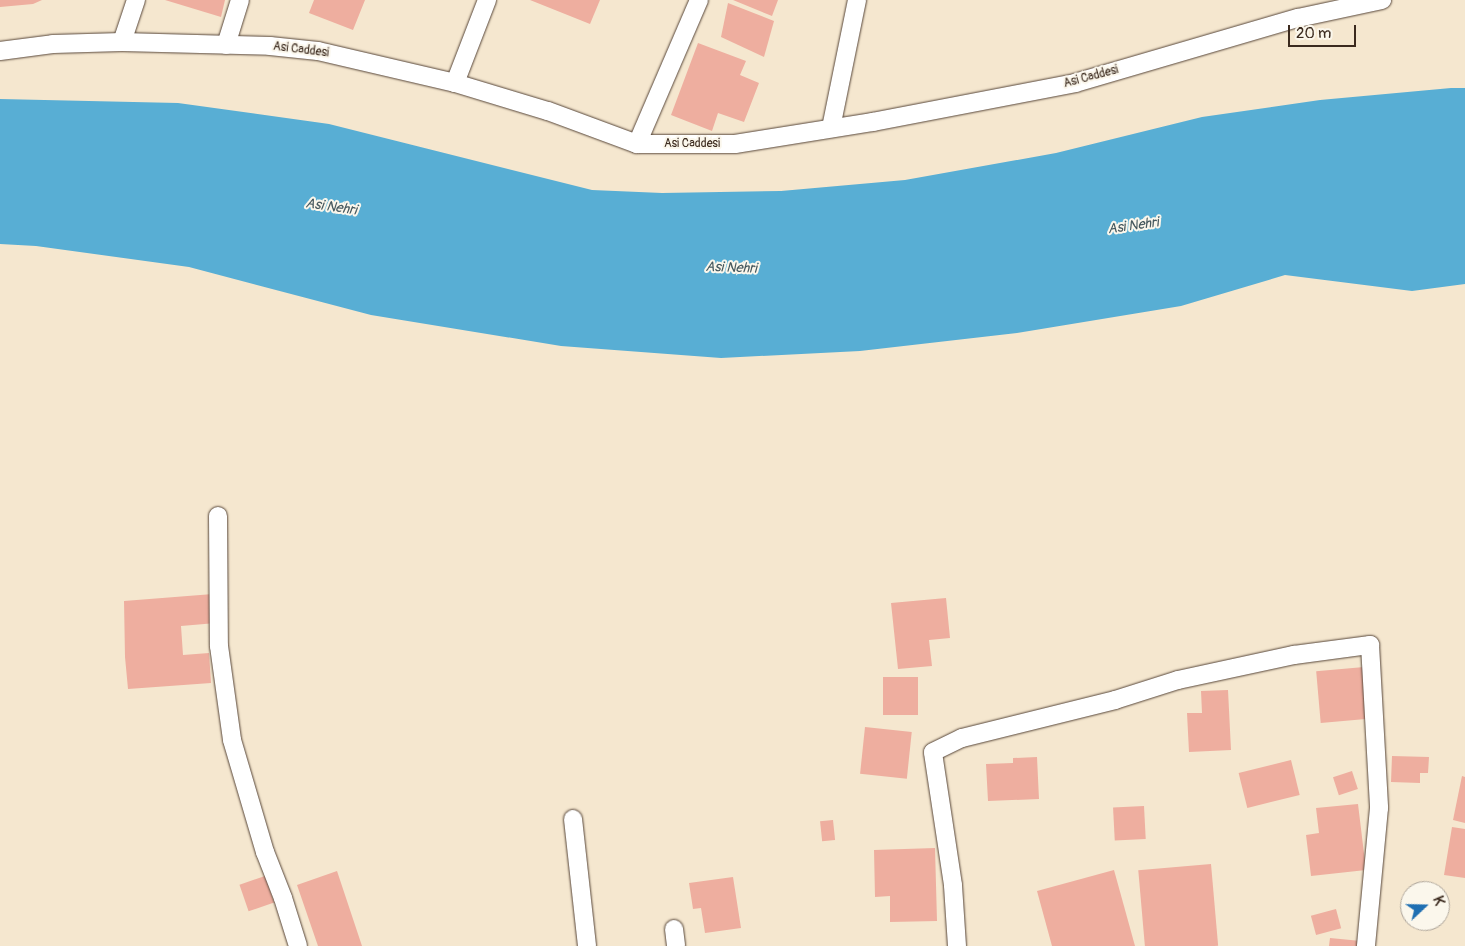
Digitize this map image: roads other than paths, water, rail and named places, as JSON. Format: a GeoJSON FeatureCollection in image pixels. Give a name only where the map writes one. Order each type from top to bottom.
{"type":"FeatureCollection","features":[{"type":"Feature","properties":{"kind":"street"},"geometry":{"type":"LineString","coordinates":[[122,42],[136,0]]}},
{"type":"Feature","properties":{"kind":"street"},"geometry":{"type":"LineString","coordinates":[[226,45],[240,0]]}},
{"type":"Feature","properties":{"kind":"street"},"geometry":{"type":"LineString","coordinates":[[455,83],[487,0]]}},
{"type":"Feature","properties":{"kind":"street"},"geometry":{"type":"LineString","coordinates":[[637,144],[699,0]]}},
{"type":"Feature","properties":{"kind":"street"},"geometry":{"type":"LineString","coordinates":[[831,128],[858,0]]}},
{"type":"Feature","properties":{"kind":"street","name":"Asi Caddesi"},"geometry":{"type":"LineString","coordinates":[[0,51],[53,44],[122,42],[226,45],[318,51],[455,83],[548,111],[637,144],[735,144],[873,122],[1075,83],[1298,18],[1382,0]]}},
{"type":"Feature","properties":{"kind":"street"},"geometry":{"type":"LineString","coordinates":[[218,516],[219,646],[232,740],[265,852],[283,898],[298,946]]}},
{"type":"Feature","properties":{"kind":"street"},"geometry":{"type":"LineString","coordinates":[[957,946],[953,885],[933,752],[962,738],[1115,700],[1178,680],[1294,655],[1370,645],[1379,808],[1366,946]]}},
{"type":"Feature","properties":{"kind":"street"},"geometry":{"type":"LineString","coordinates":[[573,818],[587,946]]}},
{"type":"Feature","properties":{"kind":"water","name":"Asi Nehri"},"geometry":{"type":"Polygon","coordinates":[[[1465,88],[1465,284],[1412,291],[1285,275],[1181,306],[1017,333],[860,351],[721,358],[561,346],[371,315],[189,267],[36,246],[0,244],[0,99],[178,103],[329,124],[592,190],[662,193],[781,191],[905,180],[1056,153],[1202,117],[1320,100],[1465,88]]]}}]}
